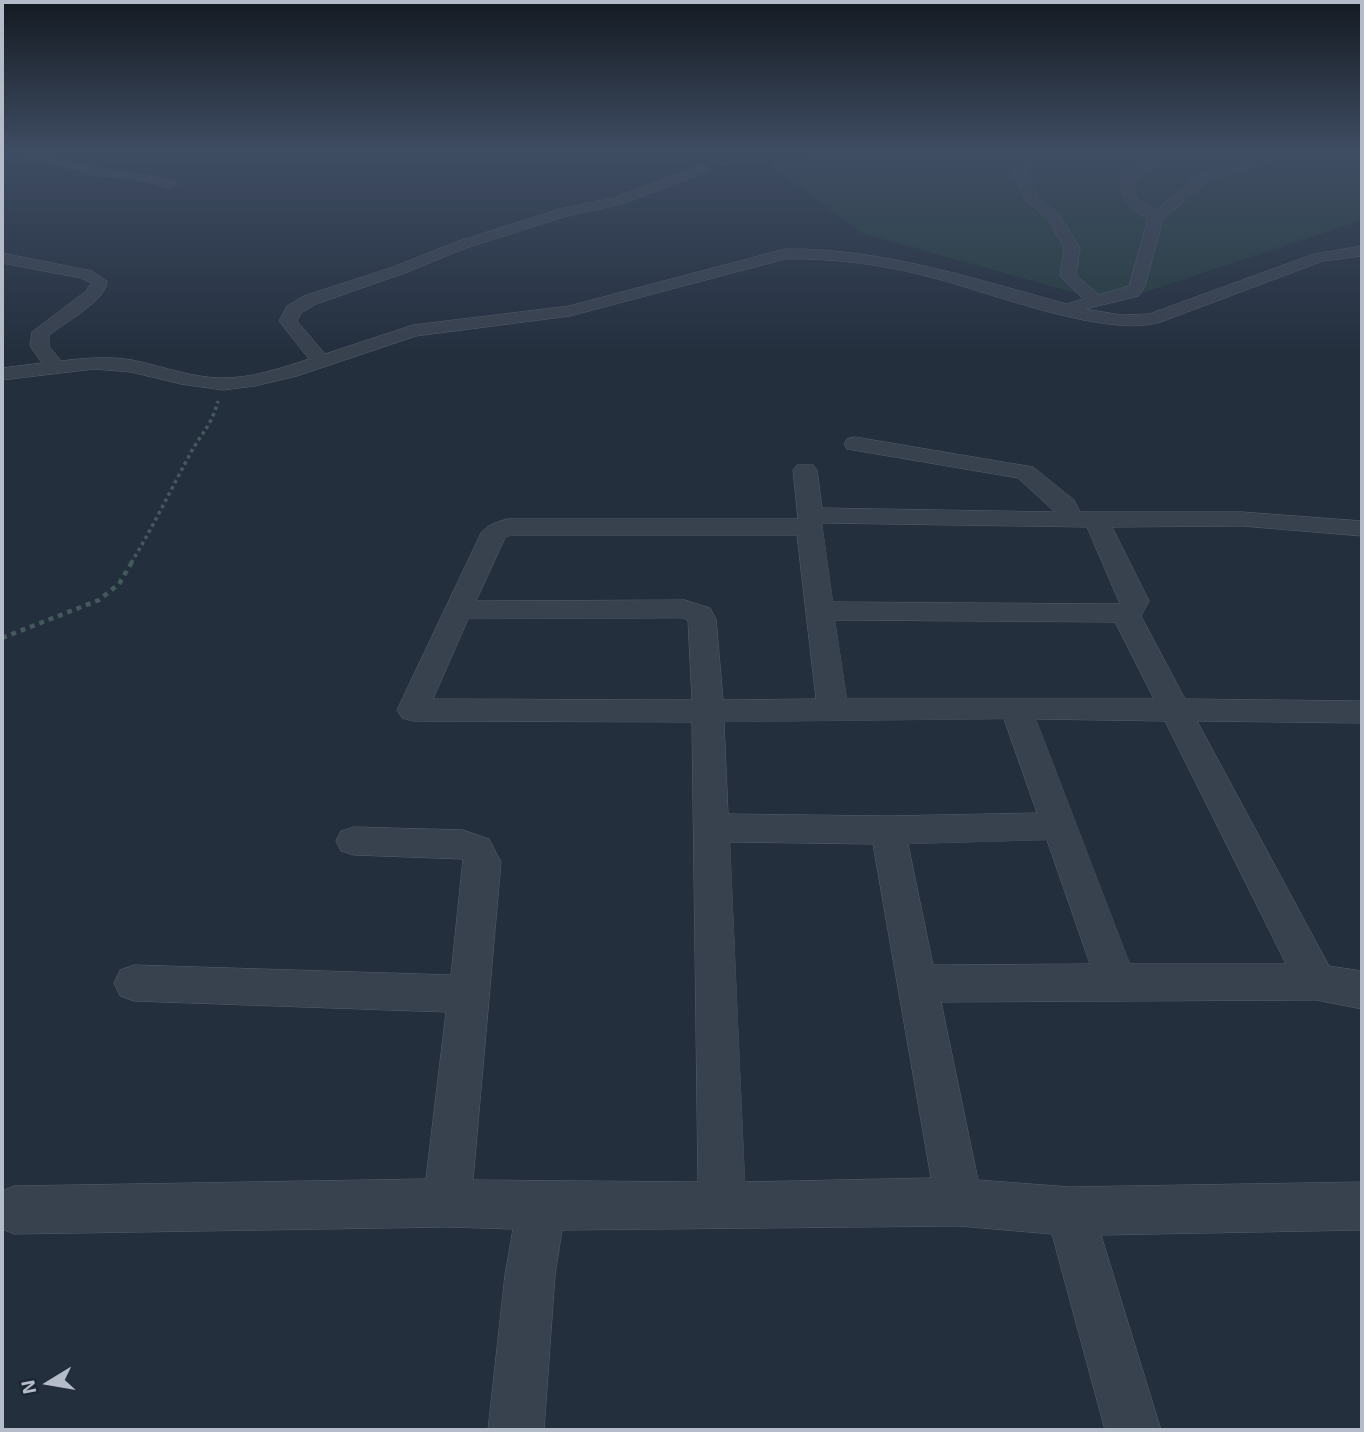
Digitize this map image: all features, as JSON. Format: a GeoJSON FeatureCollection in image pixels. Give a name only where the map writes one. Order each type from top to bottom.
{"type":"FeatureCollection","features":[{"type":"Feature","properties":{"kind":"street"},"geometry":{"type":"LineString","coordinates":[[321,362],[288,321],[293,310],[310,300],[399,270],[461,245],[540,220]]}},
{"type":"Feature","properties":{"kind":"street"},"geometry":{"type":"LineString","coordinates":[[1055,220],[1072,248],[1068,276],[1096,302]]}},
{"type":"Feature","properties":{"kind":"street"},"geometry":{"type":"LineString","coordinates":[[1064,308],[1125,295],[1137,286],[1155,220]]}},
{"type":"Feature","properties":{"kind":"street"},"geometry":{"type":"LineString","coordinates":[[2,374],[55,366],[116,363],[223,384],[256,380],[321,362],[413,331],[570,311],[785,254],[808,252],[873,259],[1115,320],[1152,319],[1320,257],[1362,251]]}},
{"type":"Feature","properties":{"kind":"street"},"geometry":{"type":"LineString","coordinates":[[2,258],[86,274],[99,281],[99,287],[92,295],[41,332],[37,339],[38,346],[55,366]]}},
{"type":"Feature","properties":{"kind":"street"},"geometry":{"type":"LineString","coordinates":[[820,611],[1125,613],[1133,609],[1135,601],[1084,520],[1025,472],[855,444]]}},
{"type":"Feature","properties":{"kind":"street"},"geometry":{"type":"LineString","coordinates":[[805,470],[833,710]]}},
{"type":"Feature","properties":{"kind":"street"},"geometry":{"type":"LineString","coordinates":[[1362,528],[1241,519],[810,521],[507,527],[494,533],[413,710],[1016,708],[1175,712],[1362,712]]}},
{"type":"Feature","properties":{"kind":"street"},"geometry":{"type":"LineString","coordinates":[[458,610],[693,610],[700,614],[708,711],[722,1206]]}},
{"type":"Feature","properties":{"kind":"street"},"geometry":{"type":"LineString","coordinates":[[1125,613],[1316,982]]}},
{"type":"Feature","properties":{"kind":"street"},"geometry":{"type":"LineString","coordinates":[[1016,708],[1117,982]]}},
{"type":"Feature","properties":{"kind":"street"},"geometry":{"type":"LineString","coordinates":[[711,828],[888,830],[1059,826]]}},
{"type":"Feature","properties":{"kind":"street"},"geometry":{"type":"LineString","coordinates":[[888,830],[959,1202]]}},
{"type":"Feature","properties":{"kind":"street"},"geometry":{"type":"LineString","coordinates":[[354,841],[463,844],[477,849],[483,862],[446,1203]]}},
{"type":"Feature","properties":{"kind":"street"},"geometry":{"type":"LineString","coordinates":[[917,984],[1316,982],[1362,990]]}},
{"type":"Feature","properties":{"kind":"street"},"geometry":{"type":"LineString","coordinates":[[134,983],[470,994]]}},
{"type":"Feature","properties":{"kind":"street"},"geometry":{"type":"LineString","coordinates":[[14,1210],[446,1203],[722,1206],[959,1202],[1070,1211],[1362,1206]]}},
{"type":"Feature","properties":{"kind":"street"},"geometry":{"type":"LineString","coordinates":[[516,1430],[530,1275],[542,1206]]}},
{"type":"Feature","properties":{"kind":"street"},"geometry":{"type":"LineString","coordinates":[[1070,1211],[1133,1430]]}},
{"type":"Feature","properties":{"kind":"path"},"geometry":{"type":"LineString","coordinates":[[2,638],[99,600],[119,584],[164,508],[189,455],[213,421],[223,384]]}},
{"type":"Feature","properties":{"kind":"green space"},"geometry":{"type":"Polygon","coordinates":[[[844,220],[1362,220],[1112,303],[864,234],[844,220]]]}}]}
